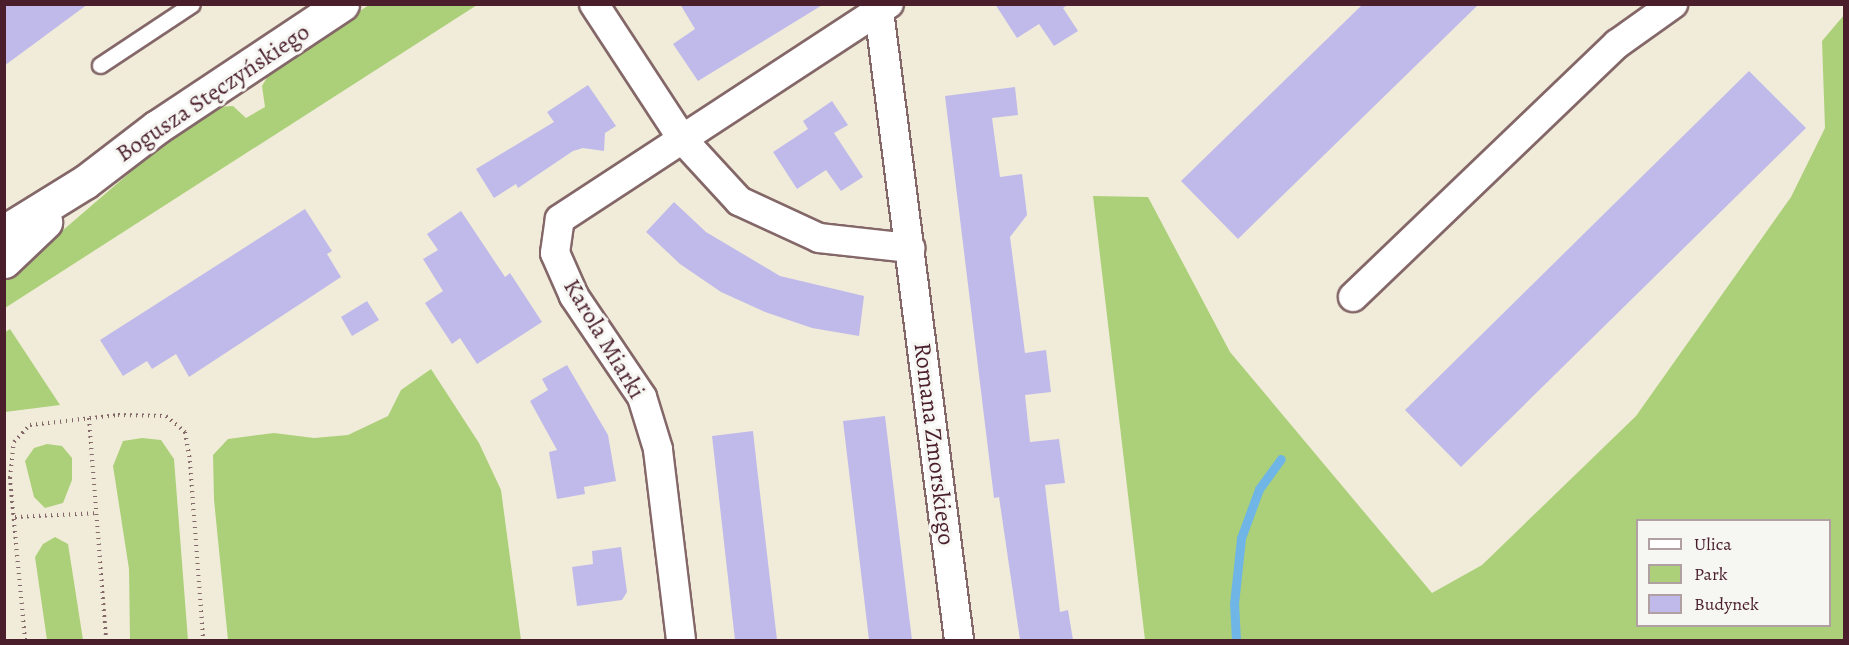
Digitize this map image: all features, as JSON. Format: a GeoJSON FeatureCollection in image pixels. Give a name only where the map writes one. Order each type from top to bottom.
{"type":"FeatureCollection","features":[{"type":"Feature","properties":{"kind":"street","name":"Bogusza Stęczyńskiego"},"geometry":{"type":"LineString","coordinates":[[4,232],[85,182],[158,127],[342,4]]}},
{"type":"Feature","properties":{"kind":"street"},"geometry":{"type":"LineString","coordinates":[[594,4],[683,140],[739,201],[819,238],[910,248]]}},
{"type":"Feature","properties":{"kind":"street"},"geometry":{"type":"LineString","coordinates":[[1353,297],[1617,44],[1673,4]]}},
{"type":"Feature","properties":{"kind":"street","name":"Romana Zmorskiego"},"geometry":{"type":"LineString","coordinates":[[683,140],[884,8],[910,248],[959,640]]}},
{"type":"Feature","properties":{"kind":"street","name":"Karola Miarki"},"geometry":{"type":"LineString","coordinates":[[681,640],[658,449],[642,397],[574,296],[555,253],[560,219],[683,140]]}},
{"type":"Feature","properties":{"kind":"street","name":"Bogusza Stęczyńskiego"},"geometry":{"type":"LineString","coordinates":[[4,261],[85,182]]}},
{"type":"Feature","properties":{"kind":"lane"},"geometry":{"type":"LineString","coordinates":[[100,65],[192,4]]}},
{"type":"Feature","properties":{"kind":"path"},"geometry":{"type":"LineString","coordinates":[[25,640],[10,478],[14,442],[30,425],[89,418],[165,416],[184,432],[190,461],[203,640]]}},
{"type":"Feature","properties":{"kind":"path"},"geometry":{"type":"LineString","coordinates":[[89,418],[106,640]]}},
{"type":"Feature","properties":{"kind":"path"},"geometry":{"type":"LineString","coordinates":[[15,517],[98,513]]}},
{"type":"Feature","properties":{"kind":"green space"},"geometry":{"type":"Polygon","coordinates":[[[369,5],[477,5],[5,308],[5,280],[155,151],[217,107],[233,106],[246,118],[265,107],[262,86],[272,69],[369,5]]]}},
{"type":"Feature","properties":{"kind":"green space"},"geometry":{"type":"Polygon","coordinates":[[[1844,15],[1844,640],[1145,640],[1093,196],[1148,197],[1230,352],[1432,593],[1482,565],[1636,416],[1791,197],[1825,128],[1822,41],[1844,15]]]}},
{"type":"Feature","properties":{"kind":"green space"},"geometry":{"type":"Polygon","coordinates":[[[10,329],[60,405],[5,412],[5,332],[10,329]]]}},
{"type":"Feature","properties":{"kind":"green space"},"geometry":{"type":"Polygon","coordinates":[[[431,369],[479,443],[501,490],[521,640],[228,640],[214,500],[213,455],[228,439],[274,433],[314,438],[348,435],[388,416],[401,390],[431,369]]]}},
{"type":"Feature","properties":{"kind":"green space"},"geometry":{"type":"Polygon","coordinates":[[[142,438],[161,440],[174,459],[188,640],[130,640],[129,569],[113,466],[123,441],[142,438]]]}},
{"type":"Feature","properties":{"kind":"green space"},"geometry":{"type":"Polygon","coordinates":[[[47,444],[62,446],[72,458],[72,480],[63,503],[45,508],[34,497],[25,461],[34,448],[47,444]]]}},
{"type":"Feature","properties":{"kind":"green space"},"geometry":{"type":"Polygon","coordinates":[[[55,537],[68,544],[83,640],[47,640],[35,557],[43,544],[55,537]]]}},
{"type":"Feature","properties":{"kind":"building"},"geometry":{"type":"Polygon","coordinates":[[[4,4],[88,4],[4,66],[4,4]]]}},
{"type":"Feature","properties":{"kind":"building"},"geometry":{"type":"Polygon","coordinates":[[[680,4],[824,4],[698,81],[673,44],[695,29],[680,4]]]}},
{"type":"Feature","properties":{"kind":"building"},"geometry":{"type":"Polygon","coordinates":[[[995,4],[1069,4],[1063,8],[1078,31],[1054,46],[1039,24],[1017,38],[995,4]]]}},
{"type":"Feature","properties":{"kind":"building"},"geometry":{"type":"Polygon","coordinates":[[[1363,4],[1479,4],[1238,239],[1181,181],[1363,4]]]}},
{"type":"Feature","properties":{"kind":"building"},"geometry":{"type":"Polygon","coordinates":[[[1749,71],[1806,128],[1461,467],[1405,410],[1749,71]]]}},
{"type":"Feature","properties":{"kind":"building"},"geometry":{"type":"Polygon","coordinates":[[[588,85],[616,126],[605,133],[604,151],[583,148],[573,151],[518,188],[516,184],[494,198],[476,169],[554,122],[547,112],[588,85]]]}},
{"type":"Feature","properties":{"kind":"building"},"geometry":{"type":"Polygon","coordinates":[[[1015,87],[1018,115],[992,118],[1000,177],[1022,174],[1027,215],[1010,237],[1025,353],[1046,350],[1051,392],[1025,395],[1030,442],[1059,439],[1065,483],[1045,485],[1060,612],[1068,610],[1073,640],[1020,640],[999,497],[994,498],[945,96],[1015,87]]]}},
{"type":"Feature","properties":{"kind":"building"},"geometry":{"type":"Polygon","coordinates":[[[832,101],[848,125],[834,133],[863,177],[841,191],[826,170],[797,189],[773,152],[808,129],[803,121],[832,101]]]}},
{"type":"Feature","properties":{"kind":"building"},"geometry":{"type":"Polygon","coordinates":[[[674,202],[706,232],[780,276],[864,296],[859,336],[812,328],[765,312],[721,292],[680,264],[646,232],[674,202]]]}},
{"type":"Feature","properties":{"kind":"building"},"geometry":{"type":"Polygon","coordinates":[[[305,209],[332,251],[327,254],[341,277],[189,377],[176,354],[152,369],[147,361],[123,376],[100,340],[305,209]]]}},
{"type":"Feature","properties":{"kind":"building"},"geometry":{"type":"Polygon","coordinates":[[[461,211],[505,277],[510,273],[542,322],[477,364],[460,338],[452,344],[425,303],[443,291],[423,259],[438,250],[427,234],[461,211]]]}},
{"type":"Feature","properties":{"kind":"building"},"geometry":{"type":"Polygon","coordinates":[[[367,301],[379,320],[352,336],[341,317],[367,301]]]}},
{"type":"Feature","properties":{"kind":"building"},"geometry":{"type":"Polygon","coordinates":[[[567,365],[608,435],[616,481],[584,487],[585,494],[557,499],[549,452],[557,450],[530,401],[548,390],[542,379],[567,365]]]}},
{"type":"Feature","properties":{"kind":"building"},"geometry":{"type":"Polygon","coordinates":[[[885,416],[912,640],[869,640],[843,421],[885,416]]]}},
{"type":"Feature","properties":{"kind":"building"},"geometry":{"type":"Polygon","coordinates":[[[753,431],[777,640],[735,640],[712,436],[753,431]]]}},
{"type":"Feature","properties":{"kind":"building"},"geometry":{"type":"Polygon","coordinates":[[[621,547],[627,592],[622,600],[577,606],[572,567],[593,564],[592,551],[621,547]]]}},
{"type":"Feature","properties":{"kind":"waterway"},"geometry":{"type":"LineString","coordinates":[[1236,640],[1234,604],[1241,538],[1259,489],[1281,459]]}}]}
